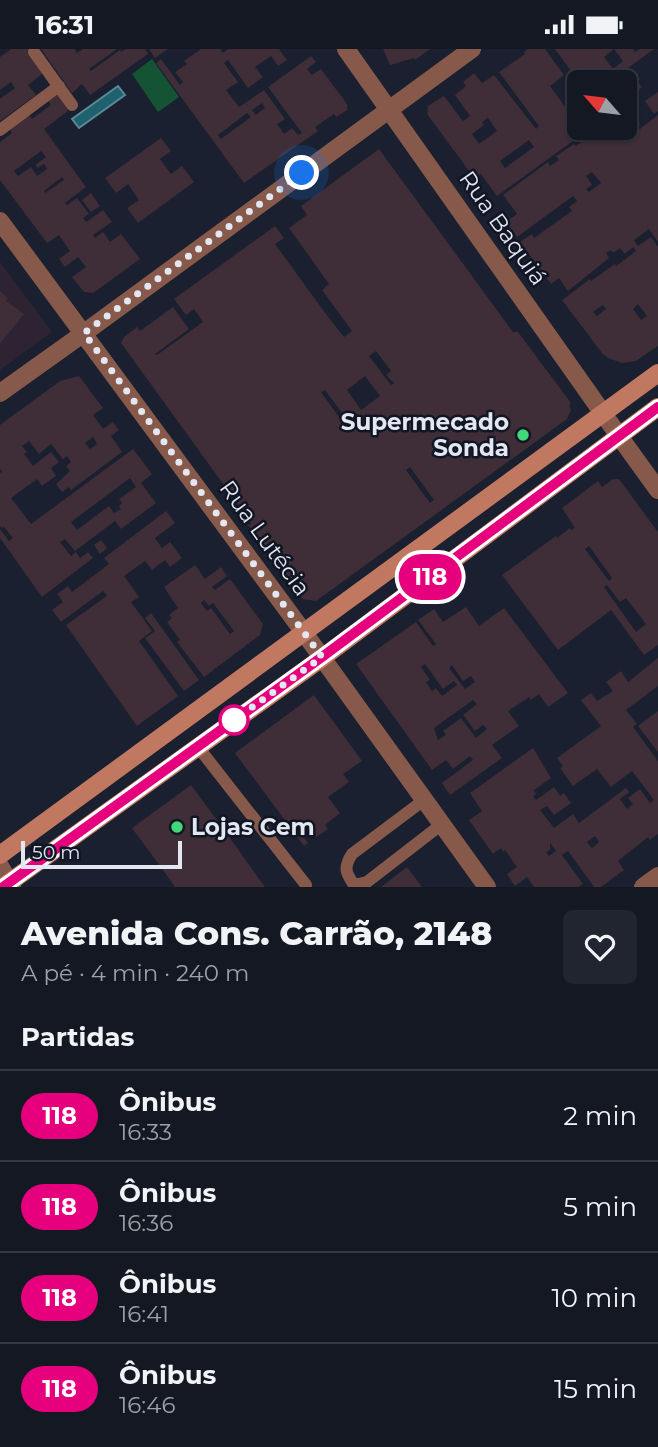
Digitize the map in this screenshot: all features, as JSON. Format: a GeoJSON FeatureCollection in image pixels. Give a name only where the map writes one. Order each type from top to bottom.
{"type":"FeatureCollection","features":[{"type":"Feature","properties":{"kind":"main road"},"geometry":{"type":"LineString","coordinates":[[0,855],[658,373]]}},
{"type":"Feature","properties":{"kind":"main road"},"geometry":{"type":"LineString","coordinates":[[8,885],[322,657],[658,407]]}},
{"type":"Feature","properties":{"kind":"street"},"geometry":{"type":"LineString","coordinates":[[0,393],[472,49]]}},
{"type":"Feature","properties":{"kind":"street","name":"Rua Baquiá"},"geometry":{"type":"LineString","coordinates":[[348,50],[658,490]]}},
{"type":"Feature","properties":{"kind":"street","name":"Rua Lutécia"},"geometry":{"type":"LineString","coordinates":[[0,221],[322,657],[486,887]]}},
{"type":"Feature","properties":{"kind":"street"},"geometry":{"type":"LineString","coordinates":[[0,866],[8,885]]}},
{"type":"Feature","properties":{"kind":"street"},"geometry":{"type":"LineString","coordinates":[[643,887],[658,876]]}},
{"type":"Feature","properties":{"kind":"lane"},"geometry":{"type":"LineString","coordinates":[[34,53],[72,105]]}},
{"type":"Feature","properties":{"kind":"lane"},"geometry":{"type":"LineString","coordinates":[[0,130],[59,86]]}},
{"type":"Feature","properties":{"kind":"lane"},"geometry":{"type":"LineString","coordinates":[[198,747],[306,885]]}},
{"type":"Feature","properties":{"kind":"lane"},"geometry":{"type":"LineString","coordinates":[[424,800],[352,855],[346,863],[345,873],[354,885],[367,882],[442,824]]}},
{"type":"Feature","properties":{"kind":"shaded area"},"geometry":{"type":"Polygon","coordinates":[[[0,262],[52,332],[0,370],[0,262]]]}},
{"type":"Feature","properties":{"kind":"green space"},"geometry":{"type":"Polygon","coordinates":[[[152,59],[179,97],[158,112],[132,74],[152,59]]]}},
{"type":"Feature","properties":{"kind":"water"},"geometry":{"type":"Polygon","coordinates":[[[118,86],[125,95],[79,128],[72,119],[118,86]]]}},
{"type":"Feature","properties":{"kind":"building"},"geometry":{"type":"Polygon","coordinates":[[[11,49],[34,49],[42,74],[28,85],[36,95],[0,121],[0,99],[15,88],[11,82],[0,90],[0,57],[11,49]]]}},
{"type":"Feature","properties":{"kind":"building"},"geometry":{"type":"Polygon","coordinates":[[[41,49],[75,49],[77,53],[83,49],[117,49],[89,69],[91,71],[120,50],[145,49],[148,54],[90,95],[82,84],[72,93],[41,49]]]}},
{"type":"Feature","properties":{"kind":"building"},"geometry":{"type":"Polygon","coordinates":[[[149,49],[168,49],[155,58],[149,49]]]}},
{"type":"Feature","properties":{"kind":"building"},"geometry":{"type":"Polygon","coordinates":[[[201,49],[220,49],[223,53],[228,49],[279,49],[287,60],[278,66],[271,56],[255,67],[263,77],[248,88],[228,60],[224,63],[238,82],[226,90],[239,107],[264,90],[285,119],[277,124],[284,134],[292,128],[298,135],[302,133],[268,87],[311,56],[316,62],[307,69],[312,75],[321,69],[347,104],[347,110],[336,117],[334,114],[315,127],[318,131],[244,183],[156,63],[161,59],[180,85],[183,82],[175,72],[187,64],[184,61],[201,49]],[[262,103],[252,110],[256,115],[265,108],[262,103]],[[247,113],[218,135],[221,139],[251,117],[247,113]]]}},
{"type":"Feature","properties":{"kind":"building"},"geometry":{"type":"Polygon","coordinates":[[[383,49],[430,49],[415,60],[414,58],[390,65],[383,49]]]}},
{"type":"Feature","properties":{"kind":"building"},"geometry":{"type":"Polygon","coordinates":[[[528,49],[545,49],[564,75],[550,86],[567,107],[567,140],[574,140],[497,196],[481,174],[475,179],[427,114],[428,106],[444,96],[463,121],[470,116],[455,95],[466,86],[463,82],[474,73],[482,83],[494,75],[536,129],[539,126],[499,72],[528,49]],[[488,118],[482,122],[484,125],[472,134],[479,144],[497,131],[488,118]],[[529,140],[500,161],[505,168],[534,147],[529,140]]]}},
{"type":"Feature","properties":{"kind":"building"},"geometry":{"type":"Polygon","coordinates":[[[555,49],[614,49],[633,49],[635,52],[640,49],[654,49],[628,68],[629,70],[570,70],[555,49]],[[614,49],[604,57],[613,69],[623,61],[614,49]]]}},
{"type":"Feature","properties":{"kind":"building"},"geometry":{"type":"Polygon","coordinates":[[[658,92],[658,111],[654,114],[645,101],[658,92]]]}},
{"type":"Feature","properties":{"kind":"building"},"geometry":{"type":"Polygon","coordinates":[[[57,94],[68,111],[44,129],[86,187],[65,203],[67,205],[77,198],[89,214],[83,218],[86,222],[103,210],[112,222],[93,235],[95,238],[103,232],[110,242],[121,234],[140,259],[93,293],[84,292],[72,277],[86,267],[78,257],[65,267],[59,259],[70,251],[59,235],[47,243],[0,180],[0,142],[29,115],[32,119],[51,105],[48,101],[57,94]],[[41,151],[14,171],[18,176],[31,167],[37,176],[47,169],[44,164],[38,168],[35,165],[46,157],[41,151]],[[62,177],[44,191],[45,193],[64,180],[62,177]]]}},
{"type":"Feature","properties":{"kind":"building"},"geometry":{"type":"Polygon","coordinates":[[[658,115],[658,242],[649,229],[634,240],[638,246],[651,237],[658,247],[658,346],[636,361],[622,363],[608,358],[562,300],[590,279],[591,281],[615,264],[616,266],[636,251],[633,247],[625,254],[620,248],[613,253],[611,250],[606,253],[609,258],[568,291],[559,278],[551,284],[520,242],[532,234],[534,238],[572,211],[569,207],[577,201],[573,196],[517,237],[506,222],[517,214],[503,195],[548,162],[550,166],[559,160],[556,156],[574,144],[576,146],[584,140],[637,140],[637,131],[658,115]],[[592,172],[586,176],[592,185],[586,189],[589,192],[601,183],[592,172]],[[638,304],[633,309],[641,320],[647,316],[638,304]],[[603,305],[593,312],[597,316],[606,309],[603,305]]]}},
{"type":"Feature","properties":{"kind":"building"},"geometry":{"type":"Polygon","coordinates":[[[161,138],[171,151],[160,159],[171,174],[182,166],[194,182],[138,223],[127,208],[139,200],[128,184],[116,193],[105,178],[161,138]]]}},
{"type":"Feature","properties":{"kind":"building"},"geometry":{"type":"Polygon","coordinates":[[[379,149],[513,332],[518,332],[571,403],[567,419],[316,601],[303,599],[121,343],[124,337],[137,327],[140,331],[173,307],[189,329],[155,354],[157,355],[203,322],[194,309],[186,315],[174,299],[275,226],[284,238],[275,244],[326,314],[344,337],[352,331],[322,290],[329,284],[289,228],[307,215],[301,206],[379,149]],[[376,351],[369,356],[391,385],[394,383],[386,375],[391,371],[376,351]],[[365,376],[347,390],[361,410],[380,396],[365,376]],[[325,390],[321,392],[344,424],[348,421],[325,390]],[[410,467],[406,470],[430,503],[434,500],[410,467]]]}},
{"type":"Feature","properties":{"kind":"building"},"geometry":{"type":"Polygon","coordinates":[[[91,193],[100,206],[91,212],[82,200],[91,193]]]}},
{"type":"Feature","properties":{"kind":"building"},"geometry":{"type":"Polygon","coordinates":[[[0,291],[8,298],[6,301],[24,314],[0,344],[0,291]]]}},
{"type":"Feature","properties":{"kind":"building"},"geometry":{"type":"Polygon","coordinates":[[[79,376],[103,408],[93,415],[103,429],[113,422],[119,430],[111,436],[122,452],[71,490],[69,487],[62,492],[56,484],[70,471],[66,466],[71,462],[67,456],[63,459],[51,444],[39,454],[29,441],[22,446],[27,452],[24,454],[33,466],[51,452],[59,462],[51,468],[56,476],[42,486],[37,479],[11,498],[31,524],[133,449],[152,474],[141,483],[156,503],[121,529],[115,521],[75,551],[65,539],[60,542],[71,556],[76,552],[80,558],[88,552],[93,558],[42,597],[0,538],[0,529],[9,541],[13,538],[0,526],[0,425],[60,381],[79,376]],[[93,437],[85,443],[90,449],[97,444],[93,437]],[[130,478],[71,522],[77,530],[109,506],[114,513],[121,509],[119,506],[122,503],[119,499],[136,487],[130,478]]]}},
{"type":"Feature","properties":{"kind":"building"},"geometry":{"type":"Polygon","coordinates":[[[613,479],[619,479],[658,532],[658,645],[644,655],[611,610],[558,650],[502,575],[556,536],[557,538],[570,528],[575,528],[562,508],[598,481],[602,487],[613,479]],[[589,546],[585,549],[609,581],[612,578],[589,546]],[[607,585],[604,587],[636,632],[646,624],[626,598],[620,602],[607,585]]]}},
{"type":"Feature","properties":{"kind":"building"},"geometry":{"type":"Polygon","coordinates":[[[166,511],[175,523],[155,538],[162,548],[170,542],[182,558],[170,567],[165,560],[152,570],[145,561],[124,576],[139,597],[131,602],[152,631],[139,641],[178,696],[137,726],[66,625],[107,596],[103,591],[61,622],[52,610],[63,602],[57,594],[68,586],[72,592],[109,564],[104,558],[166,511]]]}},
{"type":"Feature","properties":{"kind":"building"},"geometry":{"type":"Polygon","coordinates":[[[101,540],[107,548],[100,554],[94,545],[101,540]]]}},
{"type":"Feature","properties":{"kind":"building"},"geometry":{"type":"Polygon","coordinates":[[[195,565],[205,579],[221,567],[227,576],[212,587],[215,590],[230,579],[263,624],[260,635],[204,677],[177,642],[180,640],[167,622],[172,618],[169,615],[178,608],[164,587],[195,565]],[[204,600],[201,603],[207,611],[211,608],[230,634],[234,631],[213,603],[209,606],[204,600]]]}},
{"type":"Feature","properties":{"kind":"building"},"geometry":{"type":"Polygon","coordinates":[[[466,607],[479,626],[504,608],[568,693],[548,707],[539,694],[531,700],[529,697],[508,711],[519,726],[492,745],[502,758],[450,795],[442,783],[473,760],[470,756],[453,769],[446,760],[432,770],[356,664],[416,622],[433,646],[436,644],[418,620],[434,609],[443,622],[466,607]],[[425,664],[421,667],[430,680],[426,682],[432,691],[436,688],[442,696],[457,685],[454,681],[443,689],[425,664]],[[452,665],[449,668],[465,689],[475,682],[471,676],[463,681],[452,665]],[[473,700],[434,728],[438,740],[446,735],[443,731],[461,718],[476,738],[487,729],[483,725],[475,731],[463,715],[477,704],[473,700]]]}},
{"type":"Feature","properties":{"kind":"building"},"geometry":{"type":"Polygon","coordinates":[[[151,613],[199,680],[184,691],[145,638],[155,631],[145,618],[151,613]]]}},
{"type":"Feature","properties":{"kind":"building"},"geometry":{"type":"Polygon","coordinates":[[[658,658],[658,686],[626,710],[637,724],[633,727],[658,761],[658,834],[650,840],[648,837],[618,861],[624,870],[601,887],[594,887],[568,851],[562,855],[583,884],[578,887],[534,887],[527,877],[515,886],[507,874],[517,867],[505,850],[503,852],[501,848],[493,854],[469,820],[482,811],[470,793],[533,748],[551,778],[534,790],[536,794],[533,796],[536,800],[554,787],[560,796],[564,793],[571,803],[554,815],[547,806],[540,810],[554,828],[573,814],[579,823],[626,788],[629,792],[620,799],[627,809],[633,804],[628,798],[640,789],[650,803],[654,800],[632,771],[611,787],[597,769],[573,786],[560,768],[563,766],[557,758],[601,726],[581,700],[591,693],[597,701],[613,691],[606,682],[621,671],[628,682],[658,658]],[[595,836],[587,842],[592,848],[599,842],[595,836]],[[550,843],[550,850],[546,852],[549,856],[556,851],[550,843]]]}},
{"type":"Feature","properties":{"kind":"building"},"geometry":{"type":"Polygon","coordinates":[[[314,695],[362,761],[343,774],[349,782],[328,797],[340,813],[325,825],[328,829],[316,837],[309,827],[305,830],[309,835],[304,838],[308,843],[304,846],[235,753],[314,695]]]}},
{"type":"Feature","properties":{"kind":"building"},"geometry":{"type":"Polygon","coordinates":[[[658,711],[658,752],[638,726],[658,711]]]}},
{"type":"Feature","properties":{"kind":"building"},"geometry":{"type":"Polygon","coordinates":[[[191,785],[265,887],[175,887],[132,828],[191,785]]]}},
{"type":"Feature","properties":{"kind":"building"},"geometry":{"type":"Polygon","coordinates":[[[407,867],[422,887],[381,887],[407,867]]]}},
{"type":"Feature","properties":{"kind":"bus line","name":"118"},"geometry":{"type":"LineString","coordinates":[[3,887],[322,657],[658,407]]}},
{"type":"Feature","properties":{"kind":"place","name":"Supermecado Sonda"},"geometry":{"type":"Point","coordinates":[523,435]}},
{"type":"Feature","properties":{"kind":"place","name":"Lojas Cem"},"geometry":{"type":"Point","coordinates":[177,827]}},
{"type":"Feature","properties":{"kind":"route"},"geometry":{"type":"LineString","coordinates":[[234,720],[322,657],[84,333],[302,173]]}}]}
